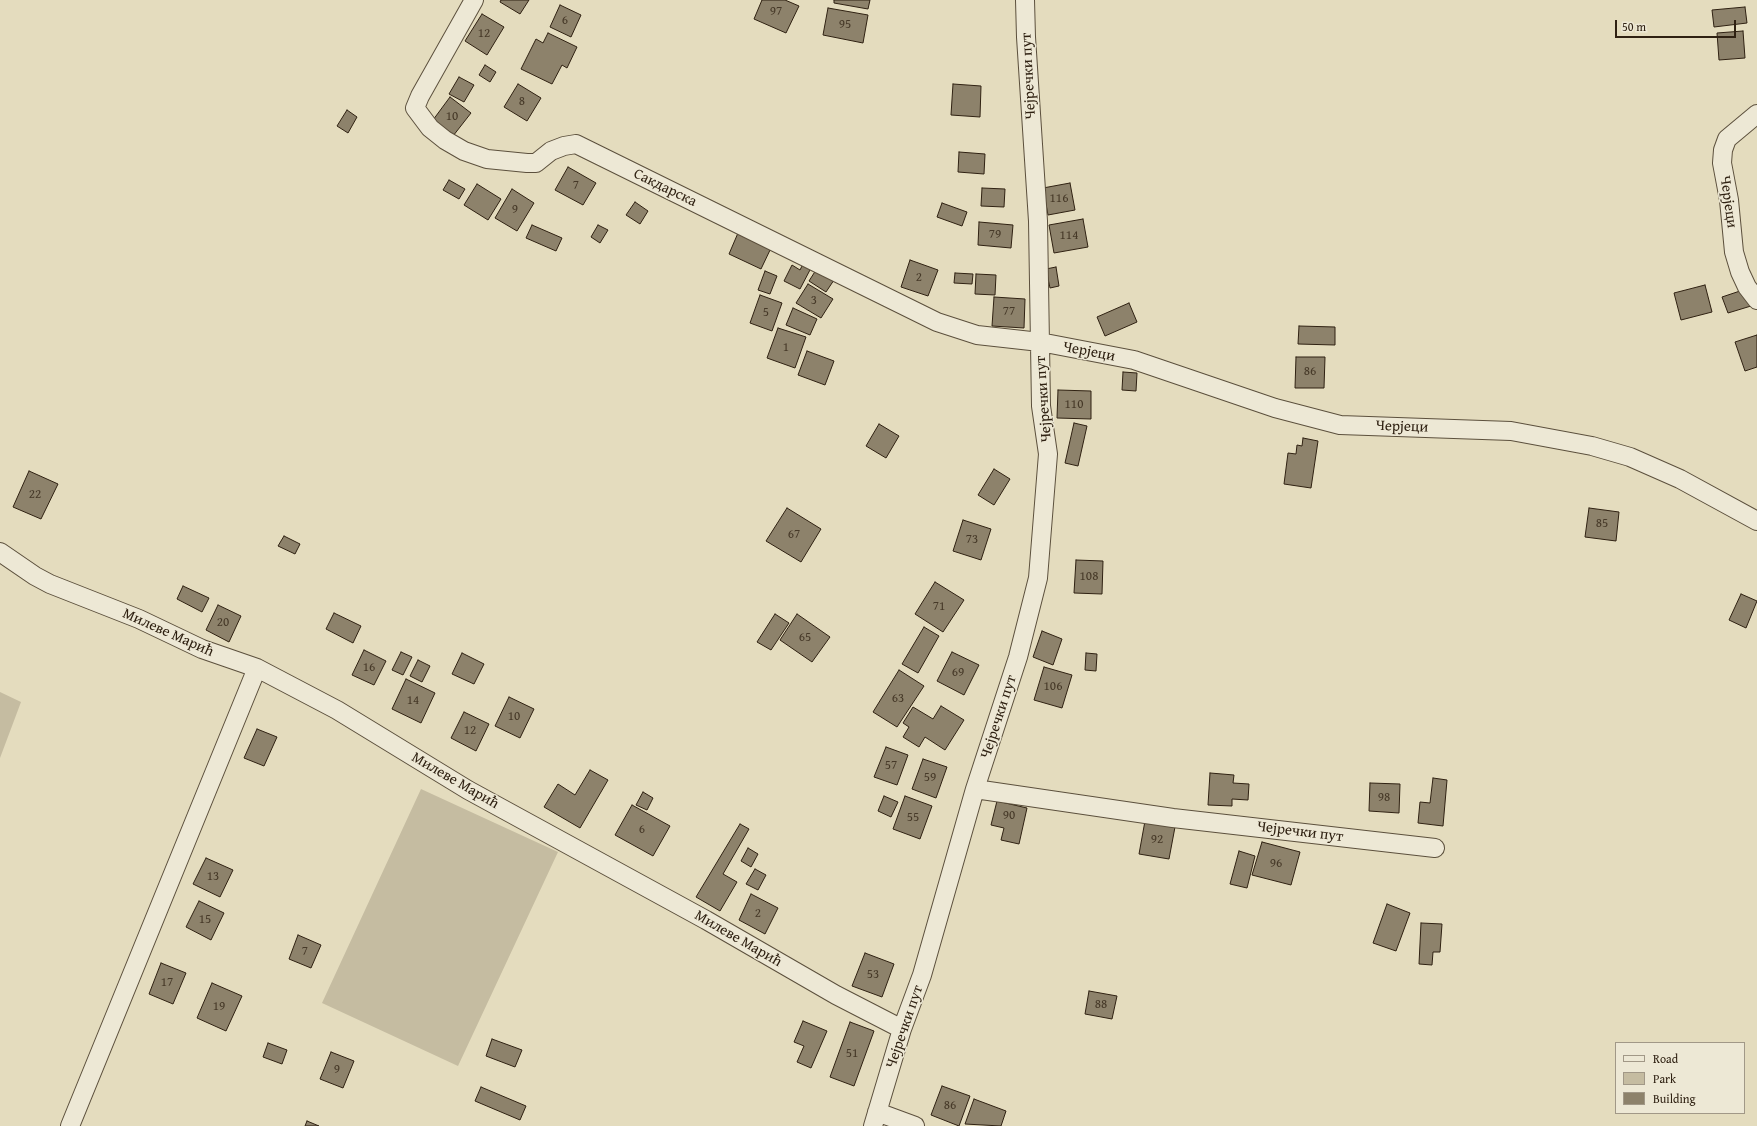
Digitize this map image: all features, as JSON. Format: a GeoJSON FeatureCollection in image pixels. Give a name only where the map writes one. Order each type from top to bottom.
{"type":"FeatureCollection","features":[{"type":"Feature","properties":{"kind":"street","name":"Сакдарска"},"geometry":{"type":"LineString","coordinates":[[474,0],[420,96],[415,108],[430,128],[464,151],[487,159],[527,163],[536,162],[551,151],[564,146],[576,144],[937,322],[977,335],[1040,342]]}},
{"type":"Feature","properties":{"kind":"street","name":"Чејречки пут"},"geometry":{"type":"LineString","coordinates":[[875,1119],[902,1029],[922,976],[975,790],[1018,657],[1038,578],[1048,454],[1041,406],[1038,221],[1026,45],[1025,0]]}},
{"type":"Feature","properties":{"kind":"street","name":"Черјеци"},"geometry":{"type":"LineString","coordinates":[[1757,114],[1727,139],[1723,150],[1722,163],[1730,200],[1734,252],[1740,272],[1747,286],[1757,300]]}},
{"type":"Feature","properties":{"kind":"street","name":"Черјеци"},"geometry":{"type":"LineString","coordinates":[[1040,342],[1134,360],[1275,408],[1340,425],[1511,431],[1592,446],[1630,457],[1680,479],[1757,521]]}},
{"type":"Feature","properties":{"kind":"street","name":"Милеве Мaрић"},"geometry":{"type":"LineString","coordinates":[[0,552],[35,576],[50,584],[139,619],[202,649],[257,668],[337,710],[468,790],[706,920],[836,995],[902,1029]]}},
{"type":"Feature","properties":{"kind":"street"},"geometry":{"type":"LineString","coordinates":[[70,1126],[257,668]]}},
{"type":"Feature","properties":{"kind":"street","name":"Чејречки пут"},"geometry":{"type":"LineString","coordinates":[[975,790],[1173,818],[1435,848]]}},
{"type":"Feature","properties":{"kind":"street"},"geometry":{"type":"LineString","coordinates":[[875,1119],[915,1126]]}},
{"type":"Feature","properties":{"kind":"green space"},"geometry":{"type":"Polygon","coordinates":[[[0,692],[21,702],[0,758],[0,692]]]}},
{"type":"Feature","properties":{"kind":"green space"},"geometry":{"type":"Polygon","coordinates":[[[421,789],[558,852],[458,1066],[322,1003],[421,789]]]}},
{"type":"Feature","properties":{"kind":"building"},"geometry":{"type":"Polygon","coordinates":[[[501,0],[529,0],[520,14],[500,2],[501,0]]]}},
{"type":"Feature","properties":{"kind":"building"},"geometry":{"type":"Polygon","coordinates":[[[762,0],[785,0],[799,6],[786,33],[754,19],[762,0]]]}},
{"type":"Feature","properties":{"kind":"building"},"geometry":{"type":"Polygon","coordinates":[[[834,0],[870,0],[868,9],[834,3],[834,0]]]}},
{"type":"Feature","properties":{"kind":"building"},"geometry":{"type":"Polygon","coordinates":[[[560,5],[581,15],[571,37],[550,27],[560,5]]]}},
{"type":"Feature","properties":{"kind":"building"},"geometry":{"type":"Polygon","coordinates":[[[1745,7],[1747,23],[1714,27],[1712,10],[1745,7]]]}},
{"type":"Feature","properties":{"kind":"building"},"geometry":{"type":"Polygon","coordinates":[[[828,8],[868,15],[863,43],[823,35],[828,8]]]}},
{"type":"Feature","properties":{"kind":"building"},"geometry":{"type":"Polygon","coordinates":[[[482,14],[504,27],[487,55],[465,41],[482,14]]]}},
{"type":"Feature","properties":{"kind":"building"},"geometry":{"type":"Polygon","coordinates":[[[1743,31],[1745,58],[1719,60],[1717,33],[1743,31]]]}},
{"type":"Feature","properties":{"kind":"building"},"geometry":{"type":"Polygon","coordinates":[[[548,33],[577,47],[567,68],[562,65],[552,84],[521,69],[536,39],[543,43],[548,33]]]}},
{"type":"Feature","properties":{"kind":"building"},"geometry":{"type":"Polygon","coordinates":[[[485,65],[496,72],[490,82],[479,75],[485,65]]]}},
{"type":"Feature","properties":{"kind":"building"},"geometry":{"type":"Polygon","coordinates":[[[459,77],[474,85],[464,102],[449,94],[459,77]]]}},
{"type":"Feature","properties":{"kind":"building"},"geometry":{"type":"Polygon","coordinates":[[[518,84],[541,98],[527,121],[504,107],[518,84]]]}},
{"type":"Feature","properties":{"kind":"building"},"geometry":{"type":"Polygon","coordinates":[[[953,84],[981,86],[980,117],[951,115],[953,84]]]}},
{"type":"Feature","properties":{"kind":"building"},"geometry":{"type":"Polygon","coordinates":[[[450,97],[471,113],[453,136],[433,120],[450,97]]]}},
{"type":"Feature","properties":{"kind":"building"},"geometry":{"type":"Polygon","coordinates":[[[347,110],[357,117],[348,133],[337,126],[347,110]]]}},
{"type":"Feature","properties":{"kind":"building"},"geometry":{"type":"Polygon","coordinates":[[[959,152],[985,154],[984,174],[958,172],[959,152]]]}},
{"type":"Feature","properties":{"kind":"building"},"geometry":{"type":"Polygon","coordinates":[[[568,167],[596,183],[583,205],[555,190],[568,167]]]}},
{"type":"Feature","properties":{"kind":"building"},"geometry":{"type":"Polygon","coordinates":[[[449,180],[465,189],[459,199],[443,190],[449,180]]]}},
{"type":"Feature","properties":{"kind":"building"},"geometry":{"type":"Polygon","coordinates":[[[1070,183],[1075,210],[1048,215],[1043,188],[1070,183]]]}},
{"type":"Feature","properties":{"kind":"building"},"geometry":{"type":"Polygon","coordinates":[[[477,184],[501,199],[488,220],[464,205],[477,184]]]}},
{"type":"Feature","properties":{"kind":"building"},"geometry":{"type":"Polygon","coordinates":[[[982,188],[1005,189],[1004,207],[981,206],[982,188]]]}},
{"type":"Feature","properties":{"kind":"building"},"geometry":{"type":"Polygon","coordinates":[[[512,189],[534,203],[517,231],[495,218],[512,189]]]}},
{"type":"Feature","properties":{"kind":"building"},"geometry":{"type":"Polygon","coordinates":[[[635,202],[648,211],[640,224],[626,215],[635,202]]]}},
{"type":"Feature","properties":{"kind":"building"},"geometry":{"type":"Polygon","coordinates":[[[942,203],[967,212],[962,226],[937,217],[942,203]]]}},
{"type":"Feature","properties":{"kind":"building"},"geometry":{"type":"Polygon","coordinates":[[[1083,219],[1088,247],[1054,253],[1049,225],[1083,219]]]}},
{"type":"Feature","properties":{"kind":"building"},"geometry":{"type":"Polygon","coordinates":[[[979,222],[1013,225],[1011,248],[978,245],[979,222]]]}},
{"type":"Feature","properties":{"kind":"building"},"geometry":{"type":"Polygon","coordinates":[[[532,225],[562,238],[556,251],[526,238],[532,225]]]}},
{"type":"Feature","properties":{"kind":"building"},"geometry":{"type":"Polygon","coordinates":[[[598,225],[608,230],[600,243],[591,237],[598,225]]]}},
{"type":"Feature","properties":{"kind":"building"},"geometry":{"type":"Polygon","coordinates":[[[738,233],[771,248],[761,269],[729,254],[738,233]]]}},
{"type":"Feature","properties":{"kind":"building"},"geometry":{"type":"Polygon","coordinates":[[[910,260],[938,270],[928,296],[901,287],[910,260]]]}},
{"type":"Feature","properties":{"kind":"building"},"geometry":{"type":"Polygon","coordinates":[[[803,264],[811,268],[800,289],[784,281],[792,265],[800,270],[803,264]]]}},
{"type":"Feature","properties":{"kind":"building"},"geometry":{"type":"Polygon","coordinates":[[[1056,267],[1059,286],[1050,288],[1046,269],[1056,267]]]}},
{"type":"Feature","properties":{"kind":"building"},"geometry":{"type":"Polygon","coordinates":[[[816,270],[834,280],[826,292],[809,281],[816,270]]]}},
{"type":"Feature","properties":{"kind":"building"},"geometry":{"type":"Polygon","coordinates":[[[765,271],[777,276],[770,294],[758,290],[765,271]]]}},
{"type":"Feature","properties":{"kind":"building"},"geometry":{"type":"Polygon","coordinates":[[[955,273],[973,274],[972,284],[954,283],[955,273]]]}},
{"type":"Feature","properties":{"kind":"building"},"geometry":{"type":"Polygon","coordinates":[[[976,274],[996,275],[995,295],[975,294],[976,274]]]}},
{"type":"Feature","properties":{"kind":"building"},"geometry":{"type":"Polygon","coordinates":[[[808,284],[833,299],[821,318],[796,303],[808,284]]]}},
{"type":"Feature","properties":{"kind":"building"},"geometry":{"type":"Polygon","coordinates":[[[1705,285],[1712,312],[1681,320],[1674,293],[1705,285]]]}},
{"type":"Feature","properties":{"kind":"building"},"geometry":{"type":"Polygon","coordinates":[[[1746,289],[1751,306],[1728,313],[1722,297],[1746,289]]]}},
{"type":"Feature","properties":{"kind":"building"},"geometry":{"type":"Polygon","coordinates":[[[760,295],[782,303],[772,331],[750,323],[760,295]]]}},
{"type":"Feature","properties":{"kind":"building"},"geometry":{"type":"Polygon","coordinates":[[[994,297],[1025,299],[1024,328],[992,326],[994,297]]]}},
{"type":"Feature","properties":{"kind":"building"},"geometry":{"type":"Polygon","coordinates":[[[1129,303],[1137,322],[1105,336],[1097,317],[1129,303]]]}},
{"type":"Feature","properties":{"kind":"building"},"geometry":{"type":"Polygon","coordinates":[[[793,308],[817,319],[810,335],[786,325],[793,308]]]}},
{"type":"Feature","properties":{"kind":"building"},"geometry":{"type":"Polygon","coordinates":[[[1299,326],[1335,327],[1335,345],[1298,344],[1299,326]]]}},
{"type":"Feature","properties":{"kind":"building"},"geometry":{"type":"Polygon","coordinates":[[[778,328],[806,337],[795,368],[767,358],[778,328]]]}},
{"type":"Feature","properties":{"kind":"building"},"geometry":{"type":"Polygon","coordinates":[[[1757,335],[1757,367],[1745,371],[1735,342],[1757,335]]]}},
{"type":"Feature","properties":{"kind":"building"},"geometry":{"type":"Polygon","coordinates":[[[807,351],[834,361],[825,385],[798,375],[807,351]]]}},
{"type":"Feature","properties":{"kind":"building"},"geometry":{"type":"Polygon","coordinates":[[[1296,357],[1325,357],[1324,388],[1295,388],[1296,357]]]}},
{"type":"Feature","properties":{"kind":"building"},"geometry":{"type":"Polygon","coordinates":[[[1123,372],[1137,373],[1136,391],[1122,390],[1123,372]]]}},
{"type":"Feature","properties":{"kind":"building"},"geometry":{"type":"Polygon","coordinates":[[[1058,390],[1091,391],[1091,419],[1057,418],[1058,390]]]}},
{"type":"Feature","properties":{"kind":"building"},"geometry":{"type":"Polygon","coordinates":[[[1074,423],[1087,426],[1078,466],[1065,463],[1074,423]]]}},
{"type":"Feature","properties":{"kind":"building"},"geometry":{"type":"Polygon","coordinates":[[[879,424],[899,436],[886,458],[866,446],[879,424]]]}},
{"type":"Feature","properties":{"kind":"building"},"geometry":{"type":"Polygon","coordinates":[[[1303,438],[1318,441],[1311,488],[1284,484],[1288,453],[1296,454],[1297,445],[1302,446],[1303,438]]]}},
{"type":"Feature","properties":{"kind":"building"},"geometry":{"type":"Polygon","coordinates":[[[994,469],[1010,479],[994,505],[978,495],[994,469]]]}},
{"type":"Feature","properties":{"kind":"building"},"geometry":{"type":"Polygon","coordinates":[[[29,471],[58,484],[41,519],[13,507],[29,471]]]}},
{"type":"Feature","properties":{"kind":"building"},"geometry":{"type":"Polygon","coordinates":[[[787,508],[821,529],[801,562],[766,541],[787,508]]]}},
{"type":"Feature","properties":{"kind":"building"},"geometry":{"type":"Polygon","coordinates":[[[1589,508],[1619,512],[1616,541],[1585,537],[1589,508]]]}},
{"type":"Feature","properties":{"kind":"building"},"geometry":{"type":"Polygon","coordinates":[[[963,520],[991,529],[981,560],[953,551],[963,520]]]}},
{"type":"Feature","properties":{"kind":"building"},"geometry":{"type":"Polygon","coordinates":[[[284,536],[300,544],[295,554],[278,546],[284,536]]]}},
{"type":"Feature","properties":{"kind":"building"},"geometry":{"type":"Polygon","coordinates":[[[1076,560],[1103,561],[1102,594],[1074,593],[1076,560]]]}},
{"type":"Feature","properties":{"kind":"building"},"geometry":{"type":"Polygon","coordinates":[[[935,582],[964,600],[943,632],[915,614],[935,582]]]}},
{"type":"Feature","properties":{"kind":"building"},"geometry":{"type":"Polygon","coordinates":[[[183,586],[209,598],[202,612],[177,599],[183,586]]]}},
{"type":"Feature","properties":{"kind":"building"},"geometry":{"type":"Polygon","coordinates":[[[1741,594],[1757,601],[1746,628],[1729,620],[1741,594]]]}},
{"type":"Feature","properties":{"kind":"building"},"geometry":{"type":"Polygon","coordinates":[[[218,605],[241,616],[229,642],[206,630],[218,605]]]}},
{"type":"Feature","properties":{"kind":"building"},"geometry":{"type":"Polygon","coordinates":[[[334,613],[361,626],[353,643],[326,629],[334,613]]]}},
{"type":"Feature","properties":{"kind":"building"},"geometry":{"type":"Polygon","coordinates":[[[775,614],[789,623],[771,650],[757,642],[775,614]]]}},
{"type":"Feature","properties":{"kind":"building"},"geometry":{"type":"Polygon","coordinates":[[[797,614],[830,637],[812,662],[780,640],[797,614]]]}},
{"type":"Feature","properties":{"kind":"building"},"geometry":{"type":"Polygon","coordinates":[[[924,627],[939,636],[918,673],[902,664],[924,627]]]}},
{"type":"Feature","properties":{"kind":"building"},"geometry":{"type":"Polygon","coordinates":[[[1042,631],[1062,639],[1053,665],[1033,657],[1042,631]]]}},
{"type":"Feature","properties":{"kind":"building"},"geometry":{"type":"Polygon","coordinates":[[[364,650],[386,661],[374,685],[352,675],[364,650]]]}},
{"type":"Feature","properties":{"kind":"building"},"geometry":{"type":"Polygon","coordinates":[[[401,652],[412,657],[403,675],[392,670],[401,652]]]}},
{"type":"Feature","properties":{"kind":"building"},"geometry":{"type":"Polygon","coordinates":[[[952,652],[979,665],[964,695],[937,681],[952,652]]]}},
{"type":"Feature","properties":{"kind":"building"},"geometry":{"type":"Polygon","coordinates":[[[462,653],[484,664],[474,684],[452,674],[462,653]]]}},
{"type":"Feature","properties":{"kind":"building"},"geometry":{"type":"Polygon","coordinates":[[[1086,653],[1097,654],[1096,671],[1085,670],[1086,653]]]}},
{"type":"Feature","properties":{"kind":"building"},"geometry":{"type":"Polygon","coordinates":[[[418,660],[430,666],[422,682],[410,676],[418,660]]]}},
{"type":"Feature","properties":{"kind":"building"},"geometry":{"type":"Polygon","coordinates":[[[1044,667],[1072,675],[1062,708],[1034,700],[1044,667]]]}},
{"type":"Feature","properties":{"kind":"building"},"geometry":{"type":"Polygon","coordinates":[[[899,670],[924,686],[897,727],[873,712],[899,670]]]}},
{"type":"Feature","properties":{"kind":"building"},"geometry":{"type":"Polygon","coordinates":[[[406,679],[435,693],[421,723],[392,709],[406,679]]]}},
{"type":"Feature","properties":{"kind":"building"},"geometry":{"type":"Polygon","coordinates":[[[509,697],[534,709],[520,738],[495,726],[509,697]]]}},
{"type":"Feature","properties":{"kind":"building"},"geometry":{"type":"Polygon","coordinates":[[[941,706],[964,720],[945,750],[925,737],[919,747],[903,737],[909,727],[903,723],[913,707],[933,719],[941,706]]]}},
{"type":"Feature","properties":{"kind":"building"},"geometry":{"type":"Polygon","coordinates":[[[464,712],[489,724],[476,751],[451,738],[464,712]]]}},
{"type":"Feature","properties":{"kind":"building"},"geometry":{"type":"Polygon","coordinates":[[[257,729],[277,737],[264,766],[244,758],[257,729]]]}},
{"type":"Feature","properties":{"kind":"building"},"geometry":{"type":"Polygon","coordinates":[[[886,747],[908,755],[897,785],[874,777],[886,747]]]}},
{"type":"Feature","properties":{"kind":"building"},"geometry":{"type":"Polygon","coordinates":[[[923,759],[947,767],[936,798],[912,789],[923,759]]]}},
{"type":"Feature","properties":{"kind":"building"},"geometry":{"type":"Polygon","coordinates":[[[590,770],[608,780],[580,828],[544,807],[558,784],[575,795],[590,770]]]}},
{"type":"Feature","properties":{"kind":"building"},"geometry":{"type":"Polygon","coordinates":[[[1210,773],[1234,775],[1233,783],[1249,784],[1248,800],[1232,799],[1232,806],[1208,805],[1210,773]]]}},
{"type":"Feature","properties":{"kind":"building"},"geometry":{"type":"Polygon","coordinates":[[[1433,778],[1447,780],[1443,826],[1418,823],[1420,802],[1430,803],[1433,778]]]}},
{"type":"Feature","properties":{"kind":"building"},"geometry":{"type":"Polygon","coordinates":[[[1370,783],[1400,784],[1399,813],[1369,811],[1370,783]]]}},
{"type":"Feature","properties":{"kind":"building"},"geometry":{"type":"Polygon","coordinates":[[[643,792],[653,798],[647,810],[636,805],[643,792]]]}},
{"type":"Feature","properties":{"kind":"building"},"geometry":{"type":"Polygon","coordinates":[[[884,796],[898,802],[891,817],[878,811],[884,796]]]}},
{"type":"Feature","properties":{"kind":"building"},"geometry":{"type":"Polygon","coordinates":[[[905,796],[932,806],[920,839],[893,829],[905,796]]]}},
{"type":"Feature","properties":{"kind":"building"},"geometry":{"type":"Polygon","coordinates":[[[997,801],[1027,808],[1019,844],[1001,840],[1004,828],[991,825],[997,801]]]}},
{"type":"Feature","properties":{"kind":"building"},"geometry":{"type":"Polygon","coordinates":[[[632,805],[670,826],[653,856],[615,835],[632,805]]]}},
{"type":"Feature","properties":{"kind":"building"},"geometry":{"type":"Polygon","coordinates":[[[1145,821],[1175,827],[1169,859],[1139,854],[1145,821]]]}},
{"type":"Feature","properties":{"kind":"building"},"geometry":{"type":"Polygon","coordinates":[[[740,824],[749,829],[723,874],[737,882],[720,911],[696,897],[740,824]]]}},
{"type":"Feature","properties":{"kind":"building"},"geometry":{"type":"Polygon","coordinates":[[[1262,842],[1300,852],[1291,885],[1252,875],[1262,842]]]}},
{"type":"Feature","properties":{"kind":"building"},"geometry":{"type":"Polygon","coordinates":[[[748,848],[758,854],[751,867],[741,861],[748,848]]]}},
{"type":"Feature","properties":{"kind":"building"},"geometry":{"type":"Polygon","coordinates":[[[1239,851],[1255,856],[1247,888],[1230,884],[1239,851]]]}},
{"type":"Feature","properties":{"kind":"building"},"geometry":{"type":"Polygon","coordinates":[[[206,858],[233,870],[220,897],[193,884],[206,858]]]}},
{"type":"Feature","properties":{"kind":"building"},"geometry":{"type":"Polygon","coordinates":[[[755,869],[766,875],[758,890],[746,884],[755,869]]]}},
{"type":"Feature","properties":{"kind":"building"},"geometry":{"type":"Polygon","coordinates":[[[751,894],[778,908],[765,934],[739,920],[751,894]]]}},
{"type":"Feature","properties":{"kind":"building"},"geometry":{"type":"Polygon","coordinates":[[[199,901],[224,913],[211,940],[186,927],[199,901]]]}},
{"type":"Feature","properties":{"kind":"building"},"geometry":{"type":"Polygon","coordinates":[[[1387,904],[1410,913],[1396,951],[1373,943],[1387,904]]]}},
{"type":"Feature","properties":{"kind":"building"},"geometry":{"type":"Polygon","coordinates":[[[1421,923],[1442,924],[1440,952],[1433,952],[1432,965],[1419,964],[1421,923]]]}},
{"type":"Feature","properties":{"kind":"building"},"geometry":{"type":"Polygon","coordinates":[[[298,935],[321,945],[311,968],[289,959],[298,935]]]}},
{"type":"Feature","properties":{"kind":"building"},"geometry":{"type":"Polygon","coordinates":[[[865,953],[894,964],[882,997],[852,986],[865,953]]]}},
{"type":"Feature","properties":{"kind":"building"},"geometry":{"type":"Polygon","coordinates":[[[161,963],[186,973],[173,1004],[149,994],[161,963]]]}},
{"type":"Feature","properties":{"kind":"building"},"geometry":{"type":"Polygon","coordinates":[[[212,983],[242,996],[226,1031],[197,1018],[212,983]]]}},
{"type":"Feature","properties":{"kind":"building"},"geometry":{"type":"Polygon","coordinates":[[[1089,991],[1117,996],[1112,1019],[1085,1014],[1089,991]]]}},
{"type":"Feature","properties":{"kind":"building"},"geometry":{"type":"Polygon","coordinates":[[[803,1021],[827,1031],[811,1068],[797,1062],[804,1046],[794,1042],[803,1021]]]}},
{"type":"Feature","properties":{"kind":"building"},"geometry":{"type":"Polygon","coordinates":[[[850,1022],[874,1031],[854,1086],[830,1077],[850,1022]]]}},
{"type":"Feature","properties":{"kind":"building"},"geometry":{"type":"Polygon","coordinates":[[[492,1039],[522,1050],[515,1067],[486,1056],[492,1039]]]}},
{"type":"Feature","properties":{"kind":"building"},"geometry":{"type":"Polygon","coordinates":[[[268,1043],[287,1050],[282,1064],[263,1057],[268,1043]]]}},
{"type":"Feature","properties":{"kind":"building"},"geometry":{"type":"Polygon","coordinates":[[[331,1052],[354,1061],[343,1088],[320,1079],[331,1052]]]}},
{"type":"Feature","properties":{"kind":"building"},"geometry":{"type":"Polygon","coordinates":[[[942,1086],[970,1096],[959,1126],[931,1115],[942,1086]]]}},
{"type":"Feature","properties":{"kind":"building"},"geometry":{"type":"Polygon","coordinates":[[[481,1087],[526,1106],[520,1120],[475,1101],[481,1087]]]}},
{"type":"Feature","properties":{"kind":"building"},"geometry":{"type":"Polygon","coordinates":[[[974,1099],[1006,1111],[1001,1126],[965,1124],[974,1099]]]}},
{"type":"Feature","properties":{"kind":"building"},"geometry":{"type":"Polygon","coordinates":[[[307,1121],[319,1126],[305,1126],[307,1121]]]}}]}
